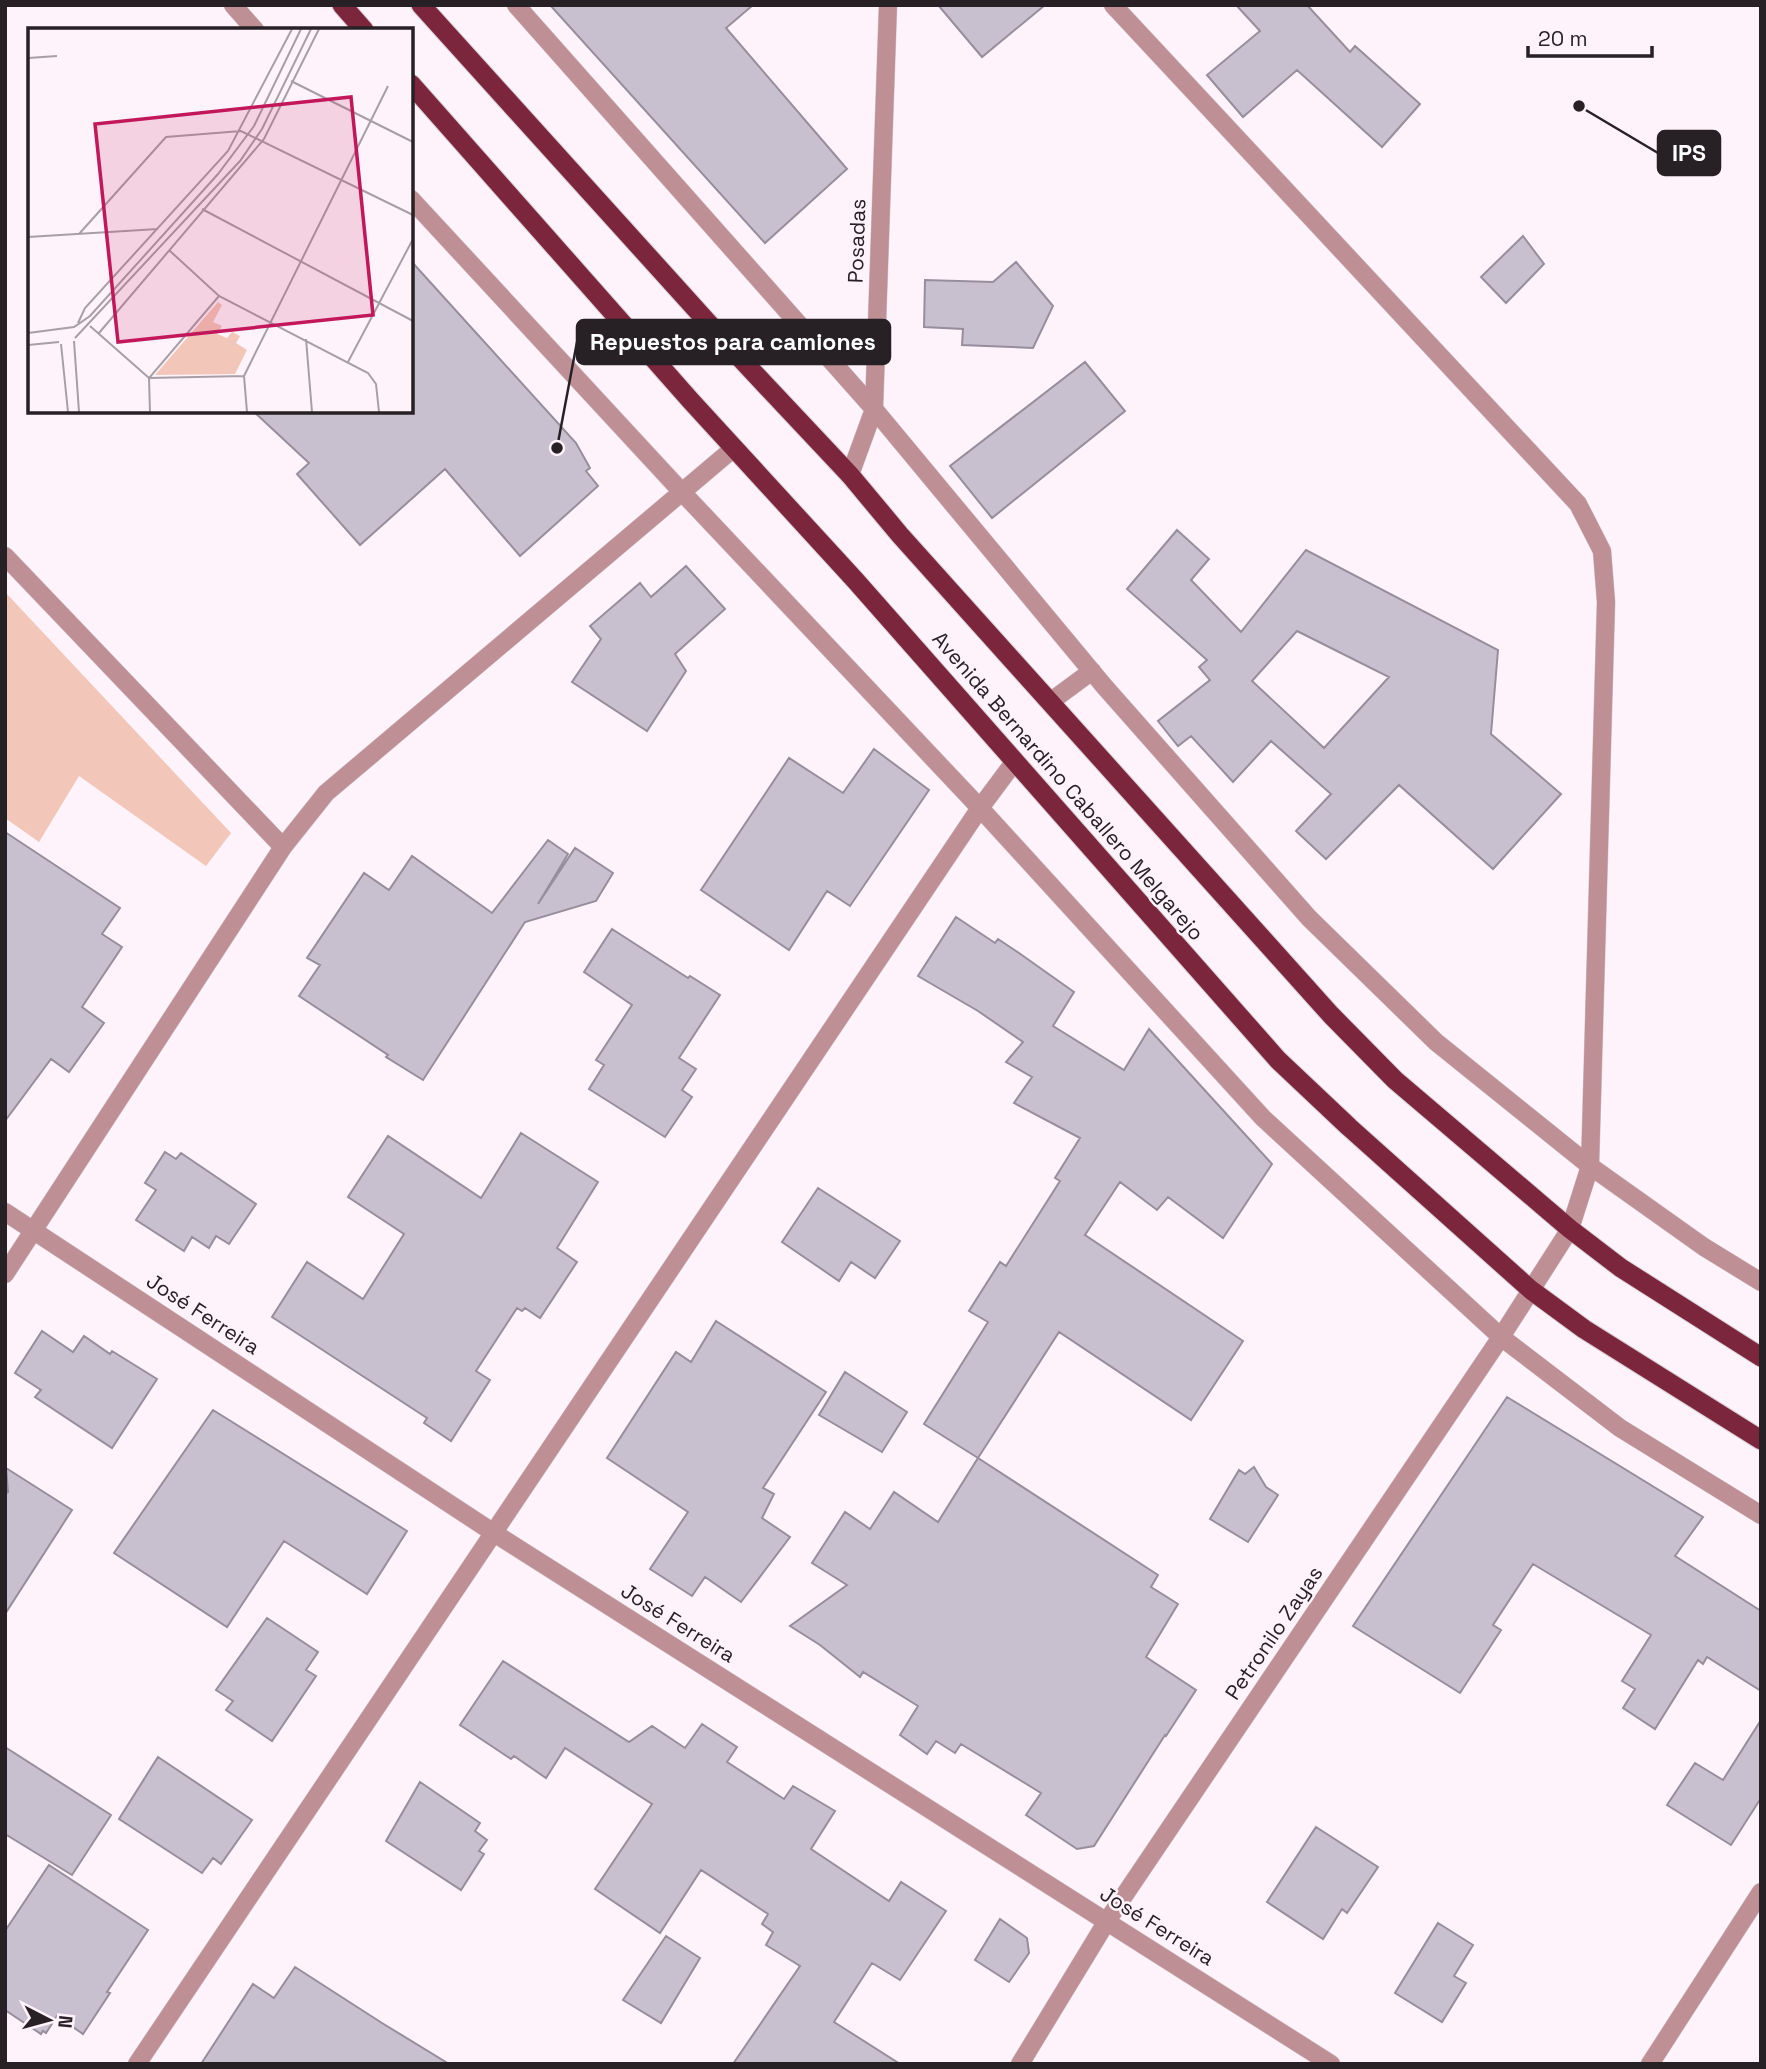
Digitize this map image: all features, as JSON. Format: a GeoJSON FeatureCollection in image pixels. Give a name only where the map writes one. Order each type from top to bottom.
{"type":"FeatureCollection","features":[{"type":"Feature","properties":{"kind":"highway"},"geometry":{"type":"LineString","coordinates":[[342,5],[362,28]]}},
{"type":"Feature","properties":{"kind":"highway","name":"Avenida Bernardino Caballero Melgarejo"},"geometry":{"type":"LineString","coordinates":[[422,5],[740,358],[850,475],[900,535],[1331,1015],[1395,1080],[1570,1229],[1621,1268],[1761,1357]]}},
{"type":"Feature","properties":{"kind":"highway","name":"Avenida Bernardino Caballero Melgarejo"},"geometry":{"type":"LineString","coordinates":[[413,86],[734,449],[855,580],[1278,1060],[1531,1290],[1584,1329],[1761,1440]]}},
{"type":"Feature","properties":{"kind":"street"},"geometry":{"type":"LineString","coordinates":[[233,5],[253,28]]}},
{"type":"Feature","properties":{"kind":"street"},"geometry":{"type":"LineString","coordinates":[[516,5],[874,409],[1091,671],[1309,918],[1436,1042],[1590,1166],[1704,1247],[1761,1282]]}},
{"type":"Feature","properties":{"kind":"street","name":"Posadas"},"geometry":{"type":"LineString","coordinates":[[850,475],[874,409],[888,5]]}},
{"type":"Feature","properties":{"kind":"street","name":"Petronilo Zayas"},"geometry":{"type":"LineString","coordinates":[[1020,2064],[1107,1921],[1501,1336],[1570,1229],[1590,1166],[1606,602],[1602,551],[1578,504],[1113,5]]}},
{"type":"Feature","properties":{"kind":"street"},"geometry":{"type":"LineString","coordinates":[[413,201],[980,808],[1263,1118],[1501,1336],[1620,1428],[1761,1515]]}},
{"type":"Feature","properties":{"kind":"street"},"geometry":{"type":"LineString","coordinates":[[5,1274],[283,848],[326,793],[734,449]]}},
{"type":"Feature","properties":{"kind":"street"},"geometry":{"type":"LineString","coordinates":[[5,556],[283,848]]}},
{"type":"Feature","properties":{"kind":"street"},"geometry":{"type":"LineString","coordinates":[[1050,702],[1091,671]]}},
{"type":"Feature","properties":{"kind":"street"},"geometry":{"type":"LineString","coordinates":[[137,2064],[980,808],[1015,761]]}},
{"type":"Feature","properties":{"kind":"street","name":"José Ferreira"},"geometry":{"type":"LineString","coordinates":[[5,1212],[494,1533],[1331,2064]]}},
{"type":"Feature","properties":{"kind":"street"},"geometry":{"type":"LineString","coordinates":[[1650,2064],[1761,1892]]}},
{"type":"Feature","properties":{"kind":"shaded area"},"geometry":{"type":"Polygon","coordinates":[[[5,592],[231,833],[206,866],[79,776],[39,842],[5,818],[5,592]]]}},
{"type":"Feature","properties":{"kind":"building"},"geometry":{"type":"Polygon","coordinates":[[[550,5],[753,5],[726,28],[847,169],[765,243],[550,5]]]}},
{"type":"Feature","properties":{"kind":"building"},"geometry":{"type":"Polygon","coordinates":[[[938,5],[1045,5],[982,57],[938,5]]]}},
{"type":"Feature","properties":{"kind":"building"},"geometry":{"type":"Polygon","coordinates":[[[1236,5],[1307,5],[1350,52],[1355,46],[1420,104],[1382,147],[1297,70],[1243,117],[1207,75],[1260,31],[1236,5]]]}},
{"type":"Feature","properties":{"kind":"building"},"geometry":{"type":"Polygon","coordinates":[[[1523,236],[1544,264],[1506,303],[1481,277],[1523,236]]]}},
{"type":"Feature","properties":{"kind":"building"},"geometry":{"type":"Polygon","coordinates":[[[1016,262],[1053,306],[1033,348],[962,345],[963,329],[924,327],[925,280],[993,282],[1016,262]]]}},
{"type":"Feature","properties":{"kind":"building"},"geometry":{"type":"Polygon","coordinates":[[[413,263],[576,443],[590,468],[586,471],[598,486],[520,556],[445,469],[360,545],[297,474],[309,463],[255,413],[413,413],[413,263]]]}},
{"type":"Feature","properties":{"kind":"building"},"geometry":{"type":"Polygon","coordinates":[[[1085,362],[1125,411],[992,518],[950,466],[1085,362]]]}},
{"type":"Feature","properties":{"kind":"building"},"geometry":{"type":"Polygon","coordinates":[[[1177,530],[1209,559],[1191,580],[1241,632],[1306,550],[1498,650],[1491,734],[1561,794],[1493,869],[1399,785],[1326,859],[1296,831],[1331,794],[1271,741],[1233,782],[1191,736],[1178,746],[1158,721],[1210,680],[1199,667],[1207,660],[1127,589],[1177,530]],[[1297,631],[1252,681],[1324,748],[1389,677],[1297,631]]]}},
{"type":"Feature","properties":{"kind":"building"},"geometry":{"type":"Polygon","coordinates":[[[686,566],[725,609],[675,654],[686,671],[647,731],[572,682],[601,639],[590,626],[640,583],[651,597],[686,566]]]}},
{"type":"Feature","properties":{"kind":"building"},"geometry":{"type":"Polygon","coordinates":[[[874,749],[929,790],[850,906],[827,891],[789,950],[701,890],[789,758],[843,793],[874,749]]]}},
{"type":"Feature","properties":{"kind":"building"},"geometry":{"type":"Polygon","coordinates":[[[5,832],[120,908],[102,934],[122,947],[82,1007],[104,1023],[69,1072],[51,1059],[5,1121],[5,832]]]}},
{"type":"Feature","properties":{"kind":"building"},"geometry":{"type":"Polygon","coordinates":[[[548,840],[568,854],[538,904],[575,848],[613,873],[596,901],[525,922],[423,1080],[299,996],[320,965],[307,958],[364,873],[389,890],[412,856],[492,913],[548,840]]]}},
{"type":"Feature","properties":{"kind":"building"},"geometry":{"type":"Polygon","coordinates":[[[956,917],[995,943],[998,939],[1074,992],[1053,1026],[1124,1070],[1149,1029],[1272,1164],[1223,1238],[1168,1197],[1157,1210],[1120,1182],[1085,1235],[1243,1341],[1191,1420],[1059,1332],[978,1458],[924,1424],[988,1322],[969,1311],[1000,1262],[1006,1266],[1060,1181],[1055,1178],[1080,1138],[1014,1103],[1032,1077],[1006,1062],[1023,1042],[978,1011],[918,976],[956,917]]]}},
{"type":"Feature","properties":{"kind":"building"},"geometry":{"type":"Polygon","coordinates":[[[612,929],[688,978],[690,976],[720,995],[679,1058],[696,1069],[682,1090],[692,1097],[665,1137],[589,1089],[604,1065],[596,1060],[632,1005],[584,972],[612,929]]]}},
{"type":"Feature","properties":{"kind":"building"},"geometry":{"type":"Polygon","coordinates":[[[521,1133],[598,1182],[557,1248],[577,1262],[540,1318],[525,1308],[522,1311],[517,1308],[476,1371],[490,1380],[451,1441],[424,1423],[427,1418],[272,1317],[307,1262],[363,1299],[404,1234],[348,1197],[388,1136],[481,1198],[521,1133]]]}},
{"type":"Feature","properties":{"kind":"building"},"geometry":{"type":"Polygon","coordinates":[[[165,1152],[176,1159],[181,1153],[256,1204],[229,1244],[216,1236],[209,1248],[192,1237],[184,1251],[136,1220],[156,1190],[145,1183],[165,1152]]]}},
{"type":"Feature","properties":{"kind":"building"},"geometry":{"type":"Polygon","coordinates":[[[818,1188],[900,1241],[875,1278],[851,1262],[839,1281],[782,1242],[818,1188]]]}},
{"type":"Feature","properties":{"kind":"building"},"geometry":{"type":"Polygon","coordinates":[[[716,1321],[826,1392],[763,1488],[774,1494],[762,1518],[790,1537],[741,1602],[705,1577],[692,1596],[650,1569],[688,1512],[607,1458],[676,1352],[691,1362],[716,1321]]]}},
{"type":"Feature","properties":{"kind":"building"},"geometry":{"type":"Polygon","coordinates":[[[42,1331],[73,1352],[84,1336],[110,1354],[112,1351],[157,1379],[112,1448],[35,1397],[41,1390],[15,1373],[42,1331]]]}},
{"type":"Feature","properties":{"kind":"building"},"geometry":{"type":"Polygon","coordinates":[[[845,1372],[907,1412],[882,1452],[819,1415],[845,1372]]]}},
{"type":"Feature","properties":{"kind":"building"},"geometry":{"type":"Polygon","coordinates":[[[1507,1397],[1703,1517],[1675,1556],[1761,1611],[1761,1691],[1707,1657],[1703,1664],[1698,1660],[1655,1729],[1623,1708],[1635,1689],[1622,1681],[1651,1635],[1533,1564],[1493,1625],[1501,1630],[1460,1693],[1353,1626],[1507,1397]]]}},
{"type":"Feature","properties":{"kind":"building"},"geometry":{"type":"Polygon","coordinates":[[[213,1410],[407,1531],[367,1594],[284,1541],[227,1627],[114,1553],[213,1410]]]}},
{"type":"Feature","properties":{"kind":"building"},"geometry":{"type":"Polygon","coordinates":[[[978,1458],[1158,1575],[1151,1587],[1178,1604],[1146,1657],[1196,1690],[1094,1846],[1077,1849],[1026,1815],[1041,1793],[961,1744],[955,1753],[936,1741],[927,1754],[900,1735],[918,1706],[863,1672],[860,1677],[820,1645],[790,1626],[847,1585],[812,1563],[845,1512],[870,1529],[894,1492],[938,1522],[978,1458]]]}},
{"type":"Feature","properties":{"kind":"building"},"geometry":{"type":"Polygon","coordinates":[[[1254,1467],[1266,1487],[1278,1495],[1248,1542],[1210,1519],[1239,1470],[1245,1474],[1254,1467]]]}},
{"type":"Feature","properties":{"kind":"building"},"geometry":{"type":"Polygon","coordinates":[[[6,1468],[72,1510],[5,1614],[5,1494],[8,1492],[6,1468]]]}},
{"type":"Feature","properties":{"kind":"building"},"geometry":{"type":"Polygon","coordinates":[[[267,1618],[318,1652],[306,1670],[316,1676],[272,1741],[226,1710],[233,1701],[216,1690],[267,1618]]]}},
{"type":"Feature","properties":{"kind":"building"},"geometry":{"type":"Polygon","coordinates":[[[503,1661],[629,1742],[652,1726],[685,1748],[702,1724],[737,1747],[727,1762],[784,1799],[793,1786],[835,1811],[811,1849],[889,1901],[901,1882],[946,1911],[900,1980],[872,1963],[834,2022],[900,2064],[733,2064],[800,1966],[766,1945],[773,1932],[762,1924],[768,1914],[701,1870],[660,1933],[595,1889],[652,1804],[565,1748],[546,1778],[514,1756],[511,1759],[460,1725],[503,1661]]]}},
{"type":"Feature","properties":{"kind":"building"},"geometry":{"type":"Polygon","coordinates":[[[1761,1720],[1761,1798],[1731,1845],[1667,1805],[1695,1763],[1723,1780],[1761,1720]]]}},
{"type":"Feature","properties":{"kind":"building"},"geometry":{"type":"Polygon","coordinates":[[[5,1747],[111,1815],[72,1875],[5,1834],[5,1747]]]}},
{"type":"Feature","properties":{"kind":"building"},"geometry":{"type":"Polygon","coordinates":[[[158,1757],[252,1820],[221,1864],[213,1858],[202,1873],[119,1819],[158,1757]]]}},
{"type":"Feature","properties":{"kind":"building"},"geometry":{"type":"Polygon","coordinates":[[[420,1782],[480,1823],[475,1831],[487,1840],[479,1851],[484,1854],[461,1890],[386,1841],[420,1782]]]}},
{"type":"Feature","properties":{"kind":"building"},"geometry":{"type":"Polygon","coordinates":[[[1316,1827],[1378,1867],[1347,1913],[1342,1909],[1323,1939],[1267,1902],[1316,1827]]]}},
{"type":"Feature","properties":{"kind":"building"},"geometry":{"type":"Polygon","coordinates":[[[49,1865],[148,1930],[83,2034],[57,2016],[46,2033],[43,2031],[41,2034],[5,2010],[5,1931],[49,1865]]]}},
{"type":"Feature","properties":{"kind":"building"},"geometry":{"type":"Polygon","coordinates":[[[1000,1919],[1027,1938],[1029,1953],[1009,1982],[975,1960],[1000,1919]]]}},
{"type":"Feature","properties":{"kind":"building"},"geometry":{"type":"Polygon","coordinates":[[[1438,1923],[1473,1945],[1454,1976],[1466,1983],[1442,2022],[1395,1993],[1438,1923]]]}},
{"type":"Feature","properties":{"kind":"building"},"geometry":{"type":"Polygon","coordinates":[[[666,1936],[700,1958],[661,2023],[623,2000],[666,1936]]]}},
{"type":"Feature","properties":{"kind":"building"},"geometry":{"type":"Polygon","coordinates":[[[295,1967],[449,2064],[201,2064],[253,1984],[274,1998],[295,1967]]]}},
{"type":"Feature","properties":{"kind":"place","name":"IPS"},"geometry":{"type":"Point","coordinates":[1579,106]}},
{"type":"Feature","properties":{"kind":"place","name":"Repuestos para camiones"},"geometry":{"type":"Point","coordinates":[557,448]}}]}
